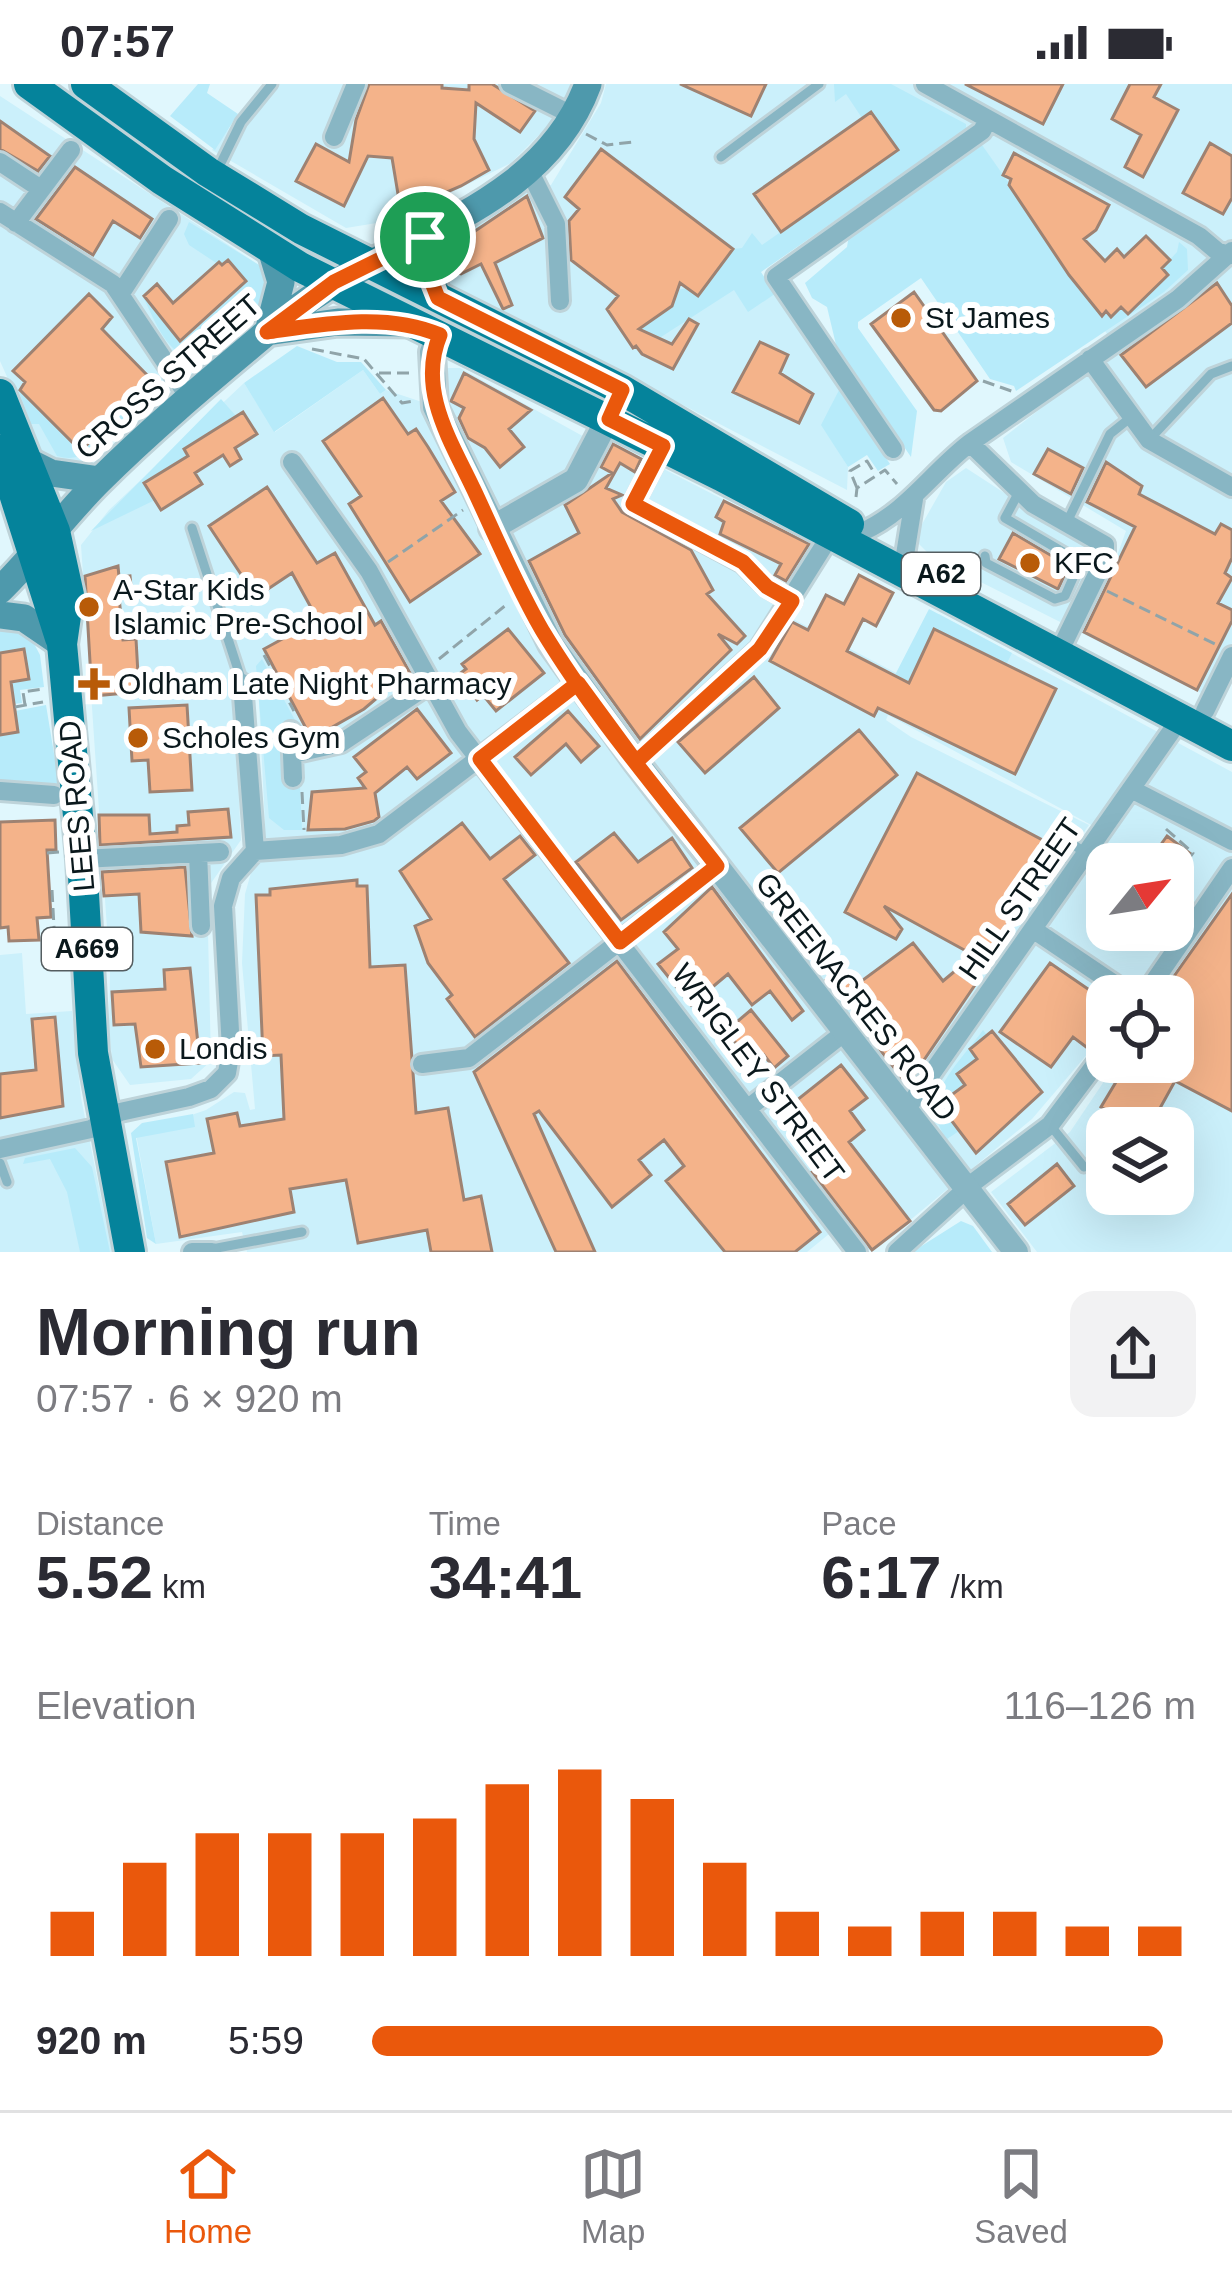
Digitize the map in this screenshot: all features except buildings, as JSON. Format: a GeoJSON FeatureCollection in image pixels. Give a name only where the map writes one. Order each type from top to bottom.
{"type":"FeatureCollection","features":[{"type":"Feature","properties":{"kind":"main road","name":"A62"},"geometry":{"type":"LineString","coordinates":[[29,84],[113,147],[271,249],[663,446],[830,536],[1206,718]]}},
{"type":"Feature","properties":{"kind":"main road","name":"A62"},"geometry":{"type":"LineString","coordinates":[[86,84],[214,176],[369,263],[622,390],[862,532],[1206,718],[1232,746]]}},
{"type":"Feature","properties":{"kind":"main road"},"geometry":{"type":"LineString","coordinates":[[530,172],[578,127],[588,84]]}},
{"type":"Feature","properties":{"kind":"main road","name":"CROSS STREET"},"geometry":{"type":"LineString","coordinates":[[0,590],[100,480],[267,332],[334,282],[425,237],[530,172]]}},
{"type":"Feature","properties":{"kind":"main road"},"geometry":{"type":"LineString","coordinates":[[425,237],[425,265],[438,298]]}},
{"type":"Feature","properties":{"kind":"main road"},"geometry":{"type":"LineString","coordinates":[[271,249],[281,293],[267,332],[338,322],[426,329]]}},
{"type":"Feature","properties":{"kind":"main road","name":"LEES ROAD"},"geometry":{"type":"LineString","coordinates":[[0,394],[14,456],[44,542],[62,644],[82,859],[93,1054],[130,1252]]}},
{"type":"Feature","properties":{"kind":"main road"},"geometry":{"type":"LineString","coordinates":[[14,456],[51,473],[100,480]]}},
{"type":"Feature","properties":{"kind":"main road"},"geometry":{"type":"LineString","coordinates":[[0,615],[23,618],[62,644]]}},
{"type":"Feature","properties":{"kind":"street"},"geometry":{"type":"LineString","coordinates":[[334,137],[356,84]]}},
{"type":"Feature","properties":{"kind":"street"},"geometry":{"type":"LineString","coordinates":[[510,84],[578,127]]}},
{"type":"Feature","properties":{"kind":"street"},"geometry":{"type":"LineString","coordinates":[[925,84],[1199,236],[1218,252],[1231,253]]}},
{"type":"Feature","properties":{"kind":"street"},"geometry":{"type":"LineString","coordinates":[[893,449],[776,278],[982,131],[988,119]]}},
{"type":"Feature","properties":{"kind":"street"},"geometry":{"type":"LineString","coordinates":[[71,150],[41,189],[8,218],[103,276],[121,293],[190,399]]}},
{"type":"Feature","properties":{"kind":"street"},"geometry":{"type":"LineString","coordinates":[[0,162],[41,189]]}},
{"type":"Feature","properties":{"kind":"street"},"geometry":{"type":"LineString","coordinates":[[530,172],[556,224],[560,301]]}},
{"type":"Feature","properties":{"kind":"street"},"geometry":{"type":"LineString","coordinates":[[121,293],[164,227],[179,248]]}},
{"type":"Feature","properties":{"kind":"street"},"geometry":{"type":"LineString","coordinates":[[862,532],[970,442],[1178,298],[1231,253]]}},
{"type":"Feature","properties":{"kind":"street","name":"GREENACRES ROAD"},"geometry":{"type":"LineString","coordinates":[[426,329],[432,352],[425,399],[539,624],[636,762],[1016,1252]]}},
{"type":"Feature","properties":{"kind":"street"},"geometry":{"type":"LineString","coordinates":[[1090,359],[1149,440],[1232,487]]}},
{"type":"Feature","properties":{"kind":"street"},"geometry":{"type":"LineString","coordinates":[[492,528],[576,479],[622,390]]}},
{"type":"Feature","properties":{"kind":"street"},"geometry":{"type":"LineString","coordinates":[[970,442],[1019,492],[1105,544],[1105,558],[1065,640]]}},
{"type":"Feature","properties":{"kind":"street"},"geometry":{"type":"LineString","coordinates":[[663,446],[633,504],[743,562],[767,587],[792,601]]}},
{"type":"Feature","properties":{"kind":"street","name":"WRIGLEY STREET"},"geometry":{"type":"LineString","coordinates":[[292,462],[433,673],[458,732],[857,1252]]}},
{"type":"Feature","properties":{"kind":"street"},"geometry":{"type":"LineString","coordinates":[[905,555],[910,492]]}},
{"type":"Feature","properties":{"kind":"street"},"geometry":{"type":"LineString","coordinates":[[636,762],[760,649],[830,536]]}},
{"type":"Feature","properties":{"kind":"street","name":"HILL STREET"},"geometry":{"type":"LineString","coordinates":[[1096,843],[1133,790],[1206,718],[1228,652]]}},
{"type":"Feature","properties":{"kind":"street"},"geometry":{"type":"LineString","coordinates":[[292,754],[341,743],[433,673]]}},
{"type":"Feature","properties":{"kind":"street"},"geometry":{"type":"LineString","coordinates":[[242,683],[255,851]]}},
{"type":"Feature","properties":{"kind":"street"},"geometry":{"type":"LineString","coordinates":[[0,1149],[91,1129],[104,1120],[211,1089],[227,1073],[231,1049],[224,906],[231,878],[255,851],[341,844],[379,834],[578,683]]}},
{"type":"Feature","properties":{"kind":"street"},"geometry":{"type":"LineString","coordinates":[[296,727],[292,754],[297,783]]}},
{"type":"Feature","properties":{"kind":"street"},"geometry":{"type":"LineString","coordinates":[[1133,790],[1232,841]]}},
{"type":"Feature","properties":{"kind":"street"},"geometry":{"type":"LineString","coordinates":[[0,791],[54,795]]}},
{"type":"Feature","properties":{"kind":"street"},"geometry":{"type":"LineString","coordinates":[[82,859],[220,852]]}},
{"type":"Feature","properties":{"kind":"street"},"geometry":{"type":"LineString","coordinates":[[198,853],[201,926]]}},
{"type":"Feature","properties":{"kind":"street","name":"HILL STREET"},"geometry":{"type":"LineString","coordinates":[[906,1110],[1086,857]]}},
{"type":"Feature","properties":{"kind":"street"},"geometry":{"type":"LineString","coordinates":[[422,1064],[469,1058],[717,866]]}},
{"type":"Feature","properties":{"kind":"street"},"geometry":{"type":"LineString","coordinates":[[1158,975],[1232,868]]}},
{"type":"Feature","properties":{"kind":"street"},"geometry":{"type":"LineString","coordinates":[[1034,930],[1101,975]]}},
{"type":"Feature","properties":{"kind":"street"},"geometry":{"type":"LineString","coordinates":[[748,1109],[845,1032]]}},
{"type":"Feature","properties":{"kind":"street"},"geometry":{"type":"LineString","coordinates":[[896,1252],[1050,1126],[1086,1077]]}},
{"type":"Feature","properties":{"kind":"lane"},"geometry":{"type":"LineString","coordinates":[[214,176],[241,122],[272,84]]}},
{"type":"Feature","properties":{"kind":"lane"},"geometry":{"type":"LineString","coordinates":[[721,157],[819,84]]}},
{"type":"Feature","properties":{"kind":"lane"},"geometry":{"type":"LineString","coordinates":[[1149,440],[1211,374],[1232,366]]}},
{"type":"Feature","properties":{"kind":"lane"},"geometry":{"type":"LineString","coordinates":[[1067,522],[1110,434],[1130,418]]}},
{"type":"Feature","properties":{"kind":"lane"},"geometry":{"type":"LineString","coordinates":[[985,556],[986,563],[1055,599],[1065,596],[1081,567],[1078,558],[1004,518],[1019,492]]}},
{"type":"Feature","properties":{"kind":"lane"},"geometry":{"type":"LineString","coordinates":[[192,528],[242,683]]}},
{"type":"Feature","properties":{"kind":"lane"},"geometry":{"type":"LineString","coordinates":[[1058,834],[1086,853]]}},
{"type":"Feature","properties":{"kind":"lane"},"geometry":{"type":"LineString","coordinates":[[1050,1126],[1084,1167]]}},
{"type":"Feature","properties":{"kind":"lane"},"geometry":{"type":"LineString","coordinates":[[0,1163],[8,1182]]}},
{"type":"Feature","properties":{"kind":"lane"},"geometry":{"type":"LineString","coordinates":[[205,1251],[302,1232]]}},
{"type":"Feature","properties":{"kind":"path"},"geometry":{"type":"LineString","coordinates":[[578,127],[607,146],[633,142]]}},
{"type":"Feature","properties":{"kind":"path"},"geometry":{"type":"LineString","coordinates":[[304,340],[320,353],[364,359]]}},
{"type":"Feature","properties":{"kind":"path"},"geometry":{"type":"LineString","coordinates":[[354,346],[402,403],[425,399]]}},
{"type":"Feature","properties":{"kind":"path"},"geometry":{"type":"LineString","coordinates":[[379,373],[419,374]]}},
{"type":"Feature","properties":{"kind":"path"},"geometry":{"type":"LineString","coordinates":[[983,381],[1011,388]]}},
{"type":"Feature","properties":{"kind":"path"},"geometry":{"type":"LineString","coordinates":[[855,499],[857,488],[850,471],[867,460],[876,476]]}},
{"type":"Feature","properties":{"kind":"path"},"geometry":{"type":"LineString","coordinates":[[857,488],[885,470],[894,484],[910,492]]}},
{"type":"Feature","properties":{"kind":"path"},"geometry":{"type":"LineString","coordinates":[[388,562],[470,508]]}},
{"type":"Feature","properties":{"kind":"path"},"geometry":{"type":"LineString","coordinates":[[1100,587],[1228,652]]}},
{"type":"Feature","properties":{"kind":"path"},"geometry":{"type":"LineString","coordinates":[[433,673],[513,600]]}},
{"type":"Feature","properties":{"kind":"path"},"geometry":{"type":"LineString","coordinates":[[264,656],[296,727]]}},
{"type":"Feature","properties":{"kind":"path"},"geometry":{"type":"LineString","coordinates":[[25,706],[23,692],[49,688]]}},
{"type":"Feature","properties":{"kind":"path"},"geometry":{"type":"LineString","coordinates":[[15,707],[51,701]]}},
{"type":"Feature","properties":{"kind":"path"},"geometry":{"type":"LineString","coordinates":[[297,783],[304,832]]}},
{"type":"Feature","properties":{"kind":"path"},"geometry":{"type":"LineString","coordinates":[[1166,829],[1182,843]]}},
{"type":"Feature","properties":{"kind":"path"},"geometry":{"type":"LineString","coordinates":[[52,890],[55,946]]}},
{"type":"Feature","properties":{"kind":"shaded area"},"geometry":{"type":"Polygon","coordinates":[[[198,84],[210,84],[207,93],[238,114],[215,150],[170,116],[198,84]]]}},
{"type":"Feature","properties":{"kind":"shaded area"},"geometry":{"type":"Polygon","coordinates":[[[265,84],[572,84],[552,122],[511,163],[395,220],[346,228],[212,150],[265,84]]]}},
{"type":"Feature","properties":{"kind":"shaded area"},"geometry":{"type":"Polygon","coordinates":[[[606,84],[1232,84],[1232,643],[1203,694],[933,558],[918,543],[917,533],[946,482],[966,468],[1114,564],[1126,531],[1011,462],[1003,438],[1117,349],[980,142],[959,129],[735,290],[748,311],[775,294],[840,388],[822,425],[848,467],[847,490],[446,282],[438,264],[447,242],[533,184],[551,185],[601,103],[606,84]]]}},
{"type":"Feature","properties":{"kind":"shaded area"},"geometry":{"type":"Polygon","coordinates":[[[834,84],[891,84],[966,124],[966,130],[761,272],[775,294],[748,312],[734,290],[647,346],[637,331],[672,306],[677,290],[688,288],[698,295],[733,249],[742,248],[752,233],[762,245],[898,150],[872,112],[862,118],[846,94],[835,102],[834,84]]]}},
{"type":"Feature","properties":{"kind":"shaded area"},"geometry":{"type":"Polygon","coordinates":[[[0,96],[259,265],[264,275],[259,309],[82,465],[41,453],[0,361],[0,96]]]}},
{"type":"Feature","properties":{"kind":"shaded area"},"geometry":{"type":"Polygon","coordinates":[[[980,142],[1101,315],[1106,311],[1112,317],[1121,307],[1129,313],[1168,275],[1162,268],[1177,252],[1179,242],[1187,249],[1188,270],[1164,292],[1016,391],[1014,386],[990,379],[921,278],[858,322],[917,411],[911,457],[837,349],[827,307],[812,298],[805,283],[847,247],[849,235],[980,142]]]}},
{"type":"Feature","properties":{"kind":"shaded area"},"geometry":{"type":"Polygon","coordinates":[[[189,222],[259,265],[267,287],[259,309],[202,357],[190,357],[172,347],[143,297],[180,341],[245,282],[189,245],[184,234],[189,222]]]}},
{"type":"Feature","properties":{"kind":"shaded area"},"geometry":{"type":"Polygon","coordinates":[[[297,346],[337,362],[361,362],[386,390],[380,394],[363,370],[274,432],[244,383],[297,346]]]}},
{"type":"Feature","properties":{"kind":"shaded area"},"geometry":{"type":"Polygon","coordinates":[[[442,368],[460,368],[588,439],[569,470],[528,494],[559,505],[590,480],[611,442],[814,546],[790,584],[611,493],[738,563],[791,618],[902,676],[939,614],[1232,772],[1232,1252],[1037,1252],[991,1192],[1070,1132],[1086,1108],[1086,1215],[1194,1215],[1194,1107],[1087,1107],[1103,1083],[1194,1083],[1194,975],[1102,975],[1038,925],[1086,860],[1086,951],[1194,951],[1194,843],[1099,843],[1106,833],[888,715],[886,720],[911,737],[1089,825],[1019,924],[1093,975],[1086,975],[1086,1056],[1032,1119],[873,1251],[829,1234],[807,1252],[247,1252],[242,1232],[156,1244],[136,1134],[206,1110],[234,1092],[245,1093],[250,1110],[255,1109],[242,963],[245,894],[265,823],[258,683],[233,685],[241,840],[207,889],[211,1061],[191,1079],[130,1085],[112,1059],[109,1027],[110,973],[81,545],[109,510],[244,383],[275,432],[363,370],[380,394],[386,390],[425,403],[441,398],[442,368]]]}},
{"type":"Feature","properties":{"kind":"shaded area"},"geometry":{"type":"Polygon","coordinates":[[[840,388],[890,464],[878,471],[867,455],[848,467],[821,425],[840,388]]]}},
{"type":"Feature","properties":{"kind":"shaded area"},"geometry":{"type":"Polygon","coordinates":[[[18,389],[80,450],[130,408],[136,415],[90,452],[57,456],[39,424],[31,424],[18,389]]]}},
{"type":"Feature","properties":{"kind":"shaded area"},"geometry":{"type":"Polygon","coordinates":[[[221,399],[236,416],[184,449],[188,456],[145,483],[155,500],[91,531],[221,399]]]}},
{"type":"Feature","properties":{"kind":"shaded area"},"geometry":{"type":"Polygon","coordinates":[[[929,609],[1012,653],[1006,665],[934,630],[893,716],[878,708],[929,609]]]}},
{"type":"Feature","properties":{"kind":"shaded area"},"geometry":{"type":"Polygon","coordinates":[[[7,628],[30,636],[40,655],[44,687],[20,690],[22,703],[14,704],[11,682],[29,679],[25,650],[0,653],[0,631],[7,628]]]}},
{"type":"Feature","properties":{"kind":"shaded area"},"geometry":{"type":"Polygon","coordinates":[[[262,659],[296,722],[281,723],[285,787],[300,787],[302,830],[284,830],[269,818],[256,666],[262,659]]]}},
{"type":"Feature","properties":{"kind":"shaded area"},"geometry":{"type":"Polygon","coordinates":[[[46,705],[59,784],[0,783],[0,735],[18,732],[15,711],[46,705]]]}},
{"type":"Feature","properties":{"kind":"shaded area"},"geometry":{"type":"Polygon","coordinates":[[[22,953],[26,1014],[72,1011],[81,1098],[112,1252],[0,1252],[0,955],[22,953]]]}},
{"type":"Feature","properties":{"kind":"shaded area"},"geometry":{"type":"Polygon","coordinates":[[[983,1030],[987,1035],[970,1049],[977,1059],[957,1074],[965,1085],[946,1099],[959,1131],[947,1139],[936,1110],[938,1096],[952,1069],[983,1030]]]}},
{"type":"Feature","properties":{"kind":"shaded area"},"geometry":{"type":"Polygon","coordinates":[[[193,1114],[195,1127],[136,1138],[156,1244],[147,1238],[131,1133],[142,1123],[193,1114]]]}},
{"type":"Feature","properties":{"kind":"shaded area"},"geometry":{"type":"Polygon","coordinates":[[[75,1148],[92,1167],[110,1252],[80,1252],[67,1192],[50,1159],[23,1164],[25,1158],[75,1148]]]}},
{"type":"Feature","properties":{"kind":"shaded area"},"geometry":{"type":"Polygon","coordinates":[[[961,1221],[973,1226],[992,1252],[912,1252],[961,1221]]]}},
{"type":"Feature","properties":{"kind":"place","name":"St James"},"geometry":{"type":"Point","coordinates":[901,318]}},
{"type":"Feature","properties":{"kind":"place","name":"KFC"},"geometry":{"type":"Point","coordinates":[1030,563]}},
{"type":"Feature","properties":{"kind":"place","name":"A-Star Kids Islamic Pre-School"},"geometry":{"type":"Point","coordinates":[89,607]}},
{"type":"Feature","properties":{"kind":"place","name":"Oldham Late Night Pharmacy"},"geometry":{"type":"Point","coordinates":[94,684]}},
{"type":"Feature","properties":{"kind":"place","name":"Scholes Gym"},"geometry":{"type":"Point","coordinates":[138,738]}},
{"type":"Feature","properties":{"kind":"place","name":"Londis"},"geometry":{"type":"Point","coordinates":[155,1049]}},
{"type":"Feature","properties":{"kind":"route"},"geometry":{"type":"LineString","coordinates":[[425,237],[334,282],[267,332],[355,322],[412,323],[440,335],[432,352],[435,406],[517,583],[578,683],[636,762],[717,866],[620,942],[480,759],[578,683],[636,762],[760,649],[792,601],[767,587],[743,562],[633,504],[663,446],[609,419],[622,390],[438,298],[425,265],[425,237]]}}]}
